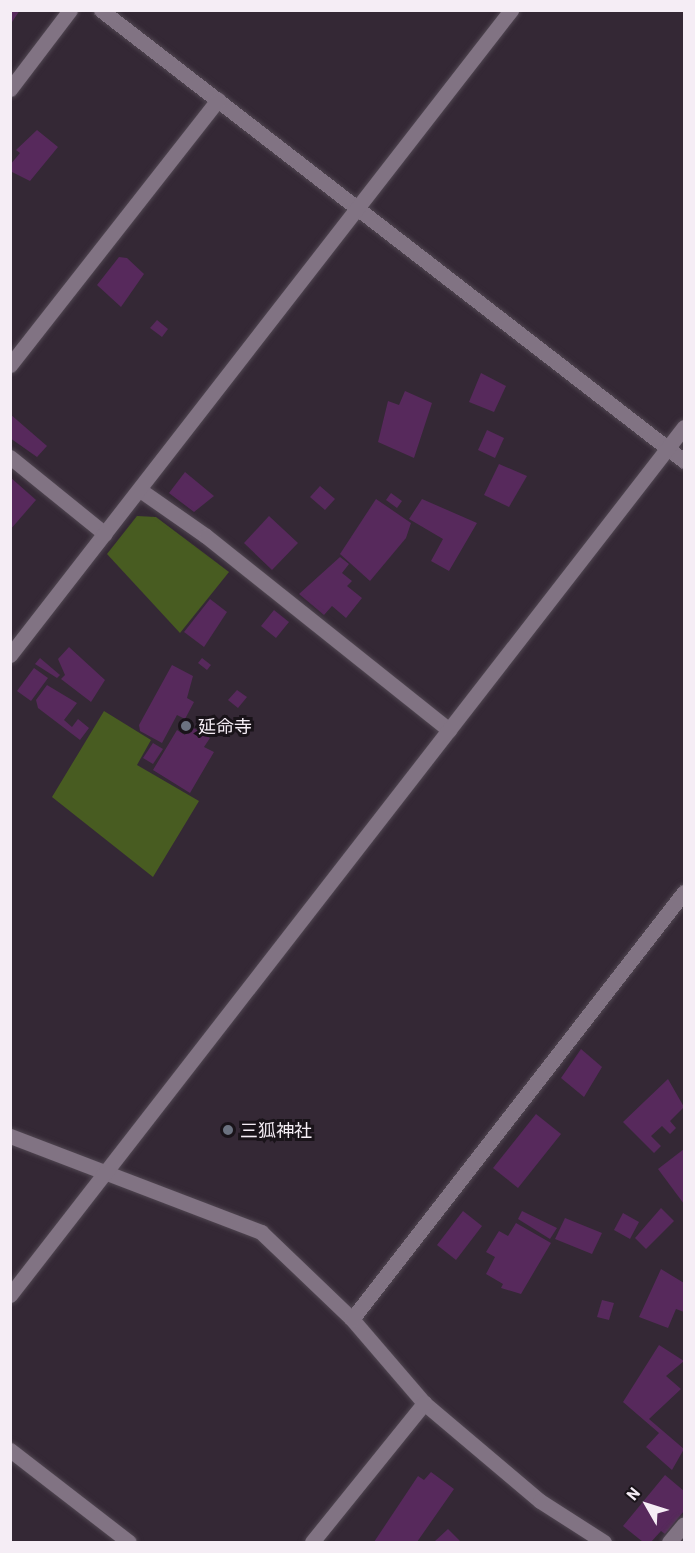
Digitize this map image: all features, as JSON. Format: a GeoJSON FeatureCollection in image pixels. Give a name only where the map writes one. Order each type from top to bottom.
{"type":"FeatureCollection","features":[{"type":"Feature","properties":{"kind":"street"},"geometry":{"type":"LineString","coordinates":[[10,89],[70,10]]}},
{"type":"Feature","properties":{"kind":"street"},"geometry":{"type":"LineString","coordinates":[[101,10],[684,461]]}},
{"type":"Feature","properties":{"kind":"street"},"geometry":{"type":"LineString","coordinates":[[10,655],[511,10]]}},
{"type":"Feature","properties":{"kind":"street"},"geometry":{"type":"LineString","coordinates":[[10,365],[218,100]]}},
{"type":"Feature","properties":{"kind":"street"},"geometry":{"type":"LineString","coordinates":[[10,1295],[684,427]]}},
{"type":"Feature","properties":{"kind":"street"},"geometry":{"type":"LineString","coordinates":[[10,457],[105,534]]}},
{"type":"Feature","properties":{"kind":"street"},"geometry":{"type":"LineString","coordinates":[[140,490],[206,536],[449,730]]}},
{"type":"Feature","properties":{"kind":"street"},"geometry":{"type":"LineString","coordinates":[[352,1318],[684,892]]}},
{"type":"Feature","properties":{"kind":"street"},"geometry":{"type":"LineString","coordinates":[[10,1136],[261,1232],[352,1318],[424,1403],[540,1501],[604,1542]]}},
{"type":"Feature","properties":{"kind":"street"},"geometry":{"type":"LineString","coordinates":[[312,1542],[424,1403]]}},
{"type":"Feature","properties":{"kind":"street"},"geometry":{"type":"LineString","coordinates":[[10,1450],[129,1542]]}},
{"type":"Feature","properties":{"kind":"street"},"geometry":{"type":"LineString","coordinates":[[669,1542],[684,1524]]}},
{"type":"Feature","properties":{"kind":"green space"},"geometry":{"type":"Polygon","coordinates":[[[137,516],[156,517],[229,572],[180,633],[107,554],[137,516]]]}},
{"type":"Feature","properties":{"kind":"green space"},"geometry":{"type":"Polygon","coordinates":[[[104,711],[151,740],[137,765],[199,801],[153,877],[52,797],[104,711]]]}},
{"type":"Feature","properties":{"kind":"building"},"geometry":{"type":"Polygon","coordinates":[[[10,10],[20,10],[10,25],[10,10]]]}},
{"type":"Feature","properties":{"kind":"building"},"geometry":{"type":"Polygon","coordinates":[[[37,130],[58,147],[30,181],[10,171],[10,165],[20,153],[16,150],[37,130]]]}},
{"type":"Feature","properties":{"kind":"building"},"geometry":{"type":"Polygon","coordinates":[[[119,257],[127,258],[144,274],[121,307],[97,285],[119,257]]]}},
{"type":"Feature","properties":{"kind":"building"},"geometry":{"type":"Polygon","coordinates":[[[157,320],[168,329],[162,337],[150,328],[157,320]]]}},
{"type":"Feature","properties":{"kind":"building"},"geometry":{"type":"Polygon","coordinates":[[[481,373],[506,386],[494,412],[469,402],[481,373]]]}},
{"type":"Feature","properties":{"kind":"building"},"geometry":{"type":"Polygon","coordinates":[[[405,391],[432,403],[414,458],[378,442],[388,401],[399,405],[405,391]]]}},
{"type":"Feature","properties":{"kind":"building"},"geometry":{"type":"Polygon","coordinates":[[[10,414],[47,446],[37,457],[10,438],[10,414]]]}},
{"type":"Feature","properties":{"kind":"building"},"geometry":{"type":"Polygon","coordinates":[[[487,430],[504,438],[495,458],[478,450],[487,430]]]}},
{"type":"Feature","properties":{"kind":"building"},"geometry":{"type":"Polygon","coordinates":[[[499,464],[527,476],[509,507],[484,495],[499,464]]]}},
{"type":"Feature","properties":{"kind":"building"},"geometry":{"type":"Polygon","coordinates":[[[185,472],[214,496],[194,512],[169,493],[185,472]]]}},
{"type":"Feature","properties":{"kind":"building"},"geometry":{"type":"Polygon","coordinates":[[[10,477],[36,500],[10,530],[10,477]]]}},
{"type":"Feature","properties":{"kind":"building"},"geometry":{"type":"Polygon","coordinates":[[[320,486],[335,499],[325,510],[310,497],[320,486]]]}},
{"type":"Feature","properties":{"kind":"building"},"geometry":{"type":"Polygon","coordinates":[[[391,493],[402,501],[397,508],[386,500],[391,493]]]}},
{"type":"Feature","properties":{"kind":"building"},"geometry":{"type":"Polygon","coordinates":[[[376,499],[411,523],[406,538],[370,581],[340,554],[376,499]]]}},
{"type":"Feature","properties":{"kind":"building"},"geometry":{"type":"Polygon","coordinates":[[[422,499],[477,523],[449,571],[431,561],[443,539],[409,519],[422,499]]]}},
{"type":"Feature","properties":{"kind":"building"},"geometry":{"type":"Polygon","coordinates":[[[269,516],[298,543],[272,570],[244,543],[269,516]]]}},
{"type":"Feature","properties":{"kind":"building"},"geometry":{"type":"Polygon","coordinates":[[[340,557],[349,564],[342,573],[352,581],[347,586],[362,598],[346,618],[332,606],[324,615],[299,594],[340,557]]]}},
{"type":"Feature","properties":{"kind":"building"},"geometry":{"type":"Polygon","coordinates":[[[210,599],[227,612],[204,647],[184,632],[210,599]]]}},
{"type":"Feature","properties":{"kind":"building"},"geometry":{"type":"Polygon","coordinates":[[[274,610],[289,622],[276,638],[261,626],[274,610]]]}},
{"type":"Feature","properties":{"kind":"building"},"geometry":{"type":"Polygon","coordinates":[[[69,647],[105,680],[91,702],[61,679],[65,675],[58,659],[69,647]]]}},
{"type":"Feature","properties":{"kind":"building"},"geometry":{"type":"Polygon","coordinates":[[[40,658],[60,675],[57,678],[35,664],[40,658]]]}},
{"type":"Feature","properties":{"kind":"building"},"geometry":{"type":"Polygon","coordinates":[[[202,658],[211,665],[207,670],[198,663],[202,658]]]}},
{"type":"Feature","properties":{"kind":"building"},"geometry":{"type":"Polygon","coordinates":[[[172,665],[193,676],[187,698],[194,702],[185,719],[177,715],[162,743],[140,731],[139,725],[172,665]]]}},
{"type":"Feature","properties":{"kind":"building"},"geometry":{"type":"Polygon","coordinates":[[[34,668],[48,678],[31,701],[17,691],[34,668]]]}},
{"type":"Feature","properties":{"kind":"building"},"geometry":{"type":"Polygon","coordinates":[[[47,685],[77,703],[64,720],[72,727],[78,719],[89,728],[80,740],[38,708],[36,700],[47,685]]]}},
{"type":"Feature","properties":{"kind":"building"},"geometry":{"type":"Polygon","coordinates":[[[237,690],[247,697],[238,708],[228,700],[237,690]]]}},
{"type":"Feature","properties":{"kind":"building"},"geometry":{"type":"Polygon","coordinates":[[[190,726],[210,738],[204,747],[214,752],[190,793],[153,770],[177,730],[185,735],[190,726]]]}},
{"type":"Feature","properties":{"kind":"building"},"geometry":{"type":"Polygon","coordinates":[[[153,743],[163,749],[153,764],[143,758],[153,743]]]}},
{"type":"Feature","properties":{"kind":"building"},"geometry":{"type":"Polygon","coordinates":[[[581,1049],[602,1067],[584,1097],[561,1078],[581,1049]]]}},
{"type":"Feature","properties":{"kind":"building"},"geometry":{"type":"Polygon","coordinates":[[[668,1079],[684,1107],[670,1121],[676,1128],[670,1134],[662,1126],[651,1136],[661,1146],[654,1153],[623,1122],[668,1079]]]}},
{"type":"Feature","properties":{"kind":"building"},"geometry":{"type":"Polygon","coordinates":[[[536,1114],[561,1134],[518,1188],[493,1168],[536,1114]]]}},
{"type":"Feature","properties":{"kind":"building","name":"三狐神社"},"geometry":{"type":"Polygon","coordinates":[[[227,1122],[235,1129],[228,1137],[221,1131],[227,1122]]]}},
{"type":"Feature","properties":{"kind":"building"},"geometry":{"type":"Polygon","coordinates":[[[684,1149],[684,1204],[658,1169],[684,1149]]]}},
{"type":"Feature","properties":{"kind":"building"},"geometry":{"type":"Polygon","coordinates":[[[661,1208],[674,1221],[646,1249],[635,1238],[661,1208]]]}},
{"type":"Feature","properties":{"kind":"building"},"geometry":{"type":"Polygon","coordinates":[[[463,1211],[482,1226],[456,1260],[437,1245],[463,1211]]]}},
{"type":"Feature","properties":{"kind":"building"},"geometry":{"type":"Polygon","coordinates":[[[522,1211],[557,1228],[550,1239],[518,1219],[522,1211]]]}},
{"type":"Feature","properties":{"kind":"building"},"geometry":{"type":"Polygon","coordinates":[[[623,1213],[639,1222],[630,1239],[614,1230],[623,1213]]]}},
{"type":"Feature","properties":{"kind":"building"},"geometry":{"type":"Polygon","coordinates":[[[565,1218],[602,1233],[592,1254],[555,1239],[565,1218]]]}},
{"type":"Feature","properties":{"kind":"building"},"geometry":{"type":"Polygon","coordinates":[[[516,1223],[551,1243],[521,1294],[501,1288],[503,1284],[486,1274],[495,1257],[486,1252],[499,1231],[508,1236],[516,1223]]]}},
{"type":"Feature","properties":{"kind":"building"},"geometry":{"type":"Polygon","coordinates":[[[661,1269],[684,1283],[684,1312],[676,1309],[668,1328],[639,1317],[661,1269]]]}},
{"type":"Feature","properties":{"kind":"building"},"geometry":{"type":"Polygon","coordinates":[[[602,1300],[614,1303],[609,1320],[597,1317],[602,1300]]]}},
{"type":"Feature","properties":{"kind":"building"},"geometry":{"type":"Polygon","coordinates":[[[659,1345],[684,1361],[666,1376],[681,1389],[649,1419],[684,1449],[672,1470],[646,1447],[659,1433],[623,1402],[659,1345]]]}},
{"type":"Feature","properties":{"kind":"building"},"geometry":{"type":"Polygon","coordinates":[[[431,1472],[454,1489],[417,1542],[374,1542],[418,1476],[424,1480],[431,1472]]]}},
{"type":"Feature","properties":{"kind":"building"},"geometry":{"type":"Polygon","coordinates":[[[665,1475],[684,1491],[684,1511],[665,1534],[661,1531],[651,1542],[643,1542],[623,1526],[665,1475]]]}},
{"type":"Feature","properties":{"kind":"building"},"geometry":{"type":"Polygon","coordinates":[[[448,1529],[461,1542],[434,1542],[448,1529]]]}},
{"type":"Feature","properties":{"kind":"place","name":"延命寺"},"geometry":{"type":"Point","coordinates":[186,726]}},
{"type":"Feature","properties":{"kind":"place","name":"三狐神社"},"geometry":{"type":"Point","coordinates":[228,1130]}}]}
